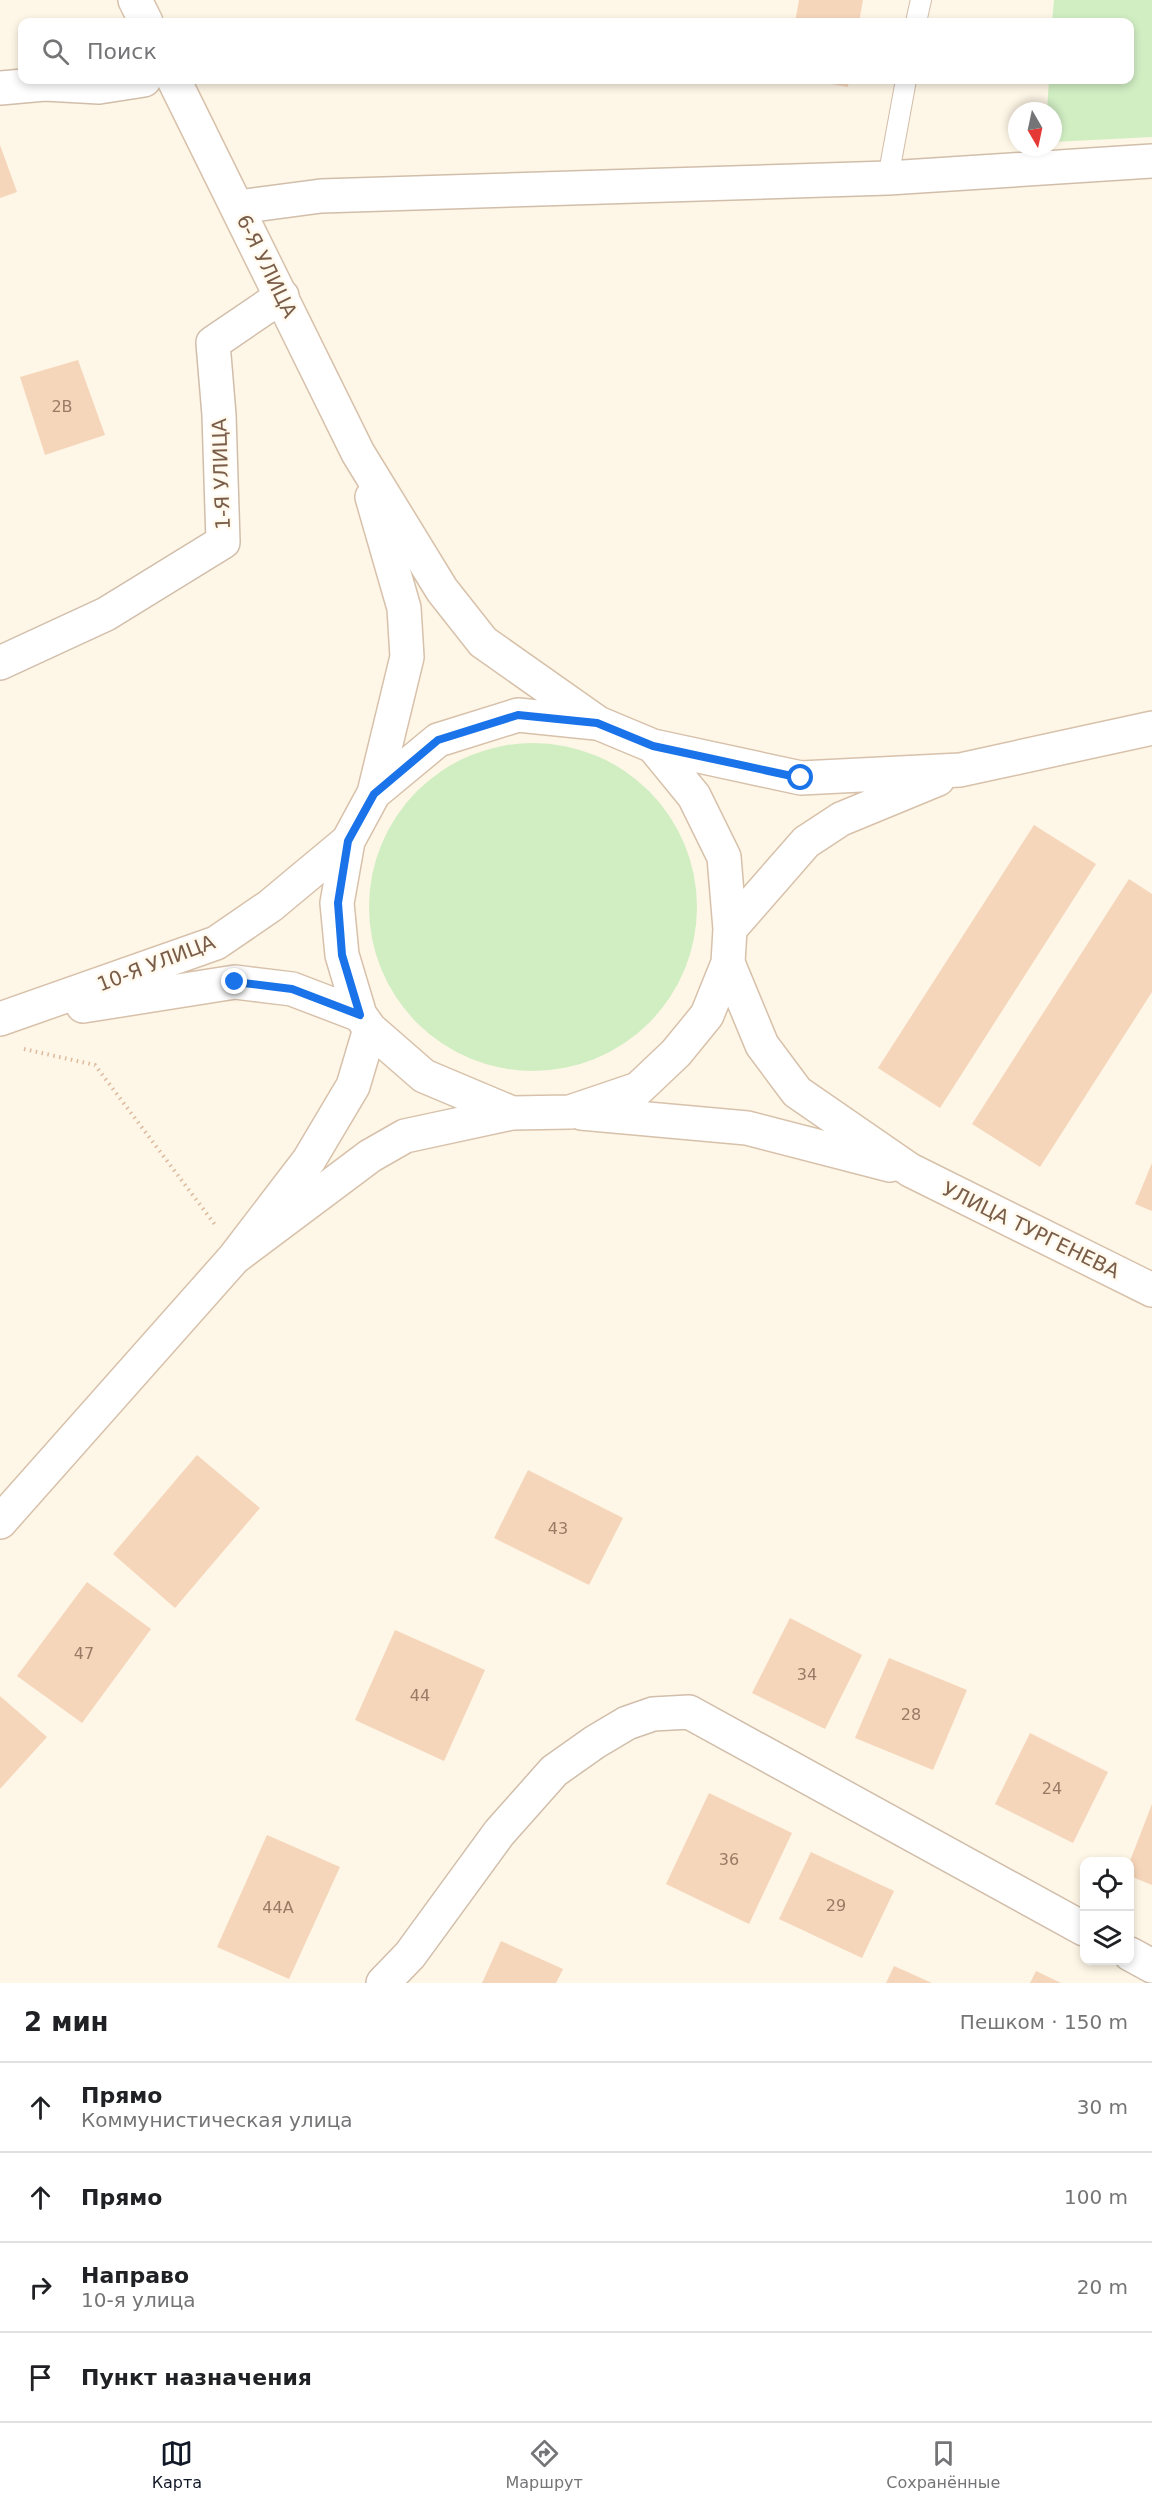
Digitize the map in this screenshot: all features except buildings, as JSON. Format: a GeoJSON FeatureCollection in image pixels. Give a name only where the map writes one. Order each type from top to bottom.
{"type":"FeatureCollection","features":[{"type":"Feature","properties":{"kind":"street"},"geometry":{"type":"LineString","coordinates":[[135,0],[144,18]]}},
{"type":"Feature","properties":{"kind":"street"},"geometry":{"type":"LineString","coordinates":[[0,88],[45,84],[99,87],[118,84]]}},
{"type":"Feature","properties":{"kind":"street","name":"6-Я УЛИЦА"},"geometry":{"type":"LineString","coordinates":[[176,84],[358,453]]}},
{"type":"Feature","properties":{"kind":"street"},"geometry":{"type":"LineString","coordinates":[[238,207],[321,196],[888,178],[1152,162]]}},
{"type":"Feature","properties":{"kind":"street","name":"1-Я УЛИЦА"},"geometry":{"type":"LineString","coordinates":[[0,663],[106,614],[223,542],[219,415],[213,343],[282,296]]}},
{"type":"Feature","properties":{"kind":"street"},"geometry":{"type":"LineString","coordinates":[[358,453],[442,590],[483,642],[597,723],[653,746],[801,778],[960,770],[1152,728]]}},
{"type":"Feature","properties":{"kind":"street"},"geometry":{"type":"LineString","coordinates":[[358,453],[404,608],[407,657],[374,794],[348,841],[338,903],[342,955],[365,1022],[424,1076],[512,1113]]}},
{"type":"Feature","properties":{"kind":"street"},"geometry":{"type":"LineString","coordinates":[[374,794],[438,740],[518,715],[597,723]]}},
{"type":"Feature","properties":{"kind":"street"},"geometry":{"type":"LineString","coordinates":[[234,1258],[370,1156],[405,1136],[512,1113],[570,1112],[638,1089],[676,1053],[707,1015],[728,963],[730,929],[724,857],[694,796],[653,746]]}},
{"type":"Feature","properties":{"kind":"street"},"geometry":{"type":"LineString","coordinates":[[730,929],[806,843],[841,819],[960,770]]}},
{"type":"Feature","properties":{"kind":"street","name":"10-Я УЛИЦА"},"geometry":{"type":"LineString","coordinates":[[3,1018],[216,943],[270,906],[348,841]]}},
{"type":"Feature","properties":{"kind":"street","name":"УЛИЦА ТУРГЕНЕВА"},"geometry":{"type":"LineString","coordinates":[[728,963],[762,1045],[797,1092],[910,1170],[1152,1290]]}},
{"type":"Feature","properties":{"kind":"street","name":"10-Я УЛИЦА"},"geometry":{"type":"LineString","coordinates":[[3,1018],[235,982],[292,989],[365,1022]]}},
{"type":"Feature","properties":{"kind":"street"},"geometry":{"type":"LineString","coordinates":[[0,1522],[234,1258],[309,1160],[353,1086],[365,1022]]}},
{"type":"Feature","properties":{"kind":"street","name":"УЛИЦА ТУРГЕНЕВА"},"geometry":{"type":"LineString","coordinates":[[570,1112],[747,1128],[910,1170]]}},
{"type":"Feature","properties":{"kind":"street"},"geometry":{"type":"LineString","coordinates":[[383,1983],[410,1955],[499,1833],[554,1771],[627,1723],[653,1714],[689,1712],[1080,1927]]}},
{"type":"Feature","properties":{"kind":"street"},"geometry":{"type":"LineString","coordinates":[[1134,1956],[1152,1966]]}},
{"type":"Feature","properties":{"kind":"lane"},"geometry":{"type":"LineString","coordinates":[[917,18],[921,0]]}},
{"type":"Feature","properties":{"kind":"lane"},"geometry":{"type":"LineString","coordinates":[[888,178],[905,84]]}},
{"type":"Feature","properties":{"kind":"path"},"geometry":{"type":"LineString","coordinates":[[3,1018],[15,1047],[95,1065],[209,1214],[234,1258]]}},
{"type":"Feature","properties":{"kind":"green space"},"geometry":{"type":"Polygon","coordinates":[[[1054,0],[1152,0],[1152,137],[1062,142],[1062,102],[1048,102],[1049,84],[1134,84],[1134,18],[1052,18],[1054,0]]]}},
{"type":"Feature","properties":{"kind":"green space"},"geometry":{"type":"Polygon","coordinates":[[[533,743],[565,746],[596,755],[624,771],[649,791],[669,816],[685,844],[694,875],[697,907],[694,939],[685,970],[669,998],[649,1023],[624,1043],[596,1059],[565,1068],[533,1071],[501,1068],[470,1059],[442,1043],[417,1023],[397,998],[381,970],[372,939],[369,907],[372,875],[381,844],[397,816],[417,791],[442,771],[470,755],[501,746],[533,743]]]}},
{"type":"Feature","properties":{"kind":"route"},"geometry":{"type":"LineString","coordinates":[[235,982],[292,989],[360,1015],[342,955],[338,903],[348,841],[374,794],[438,740],[518,715],[597,723],[653,746],[801,778]]}}]}
